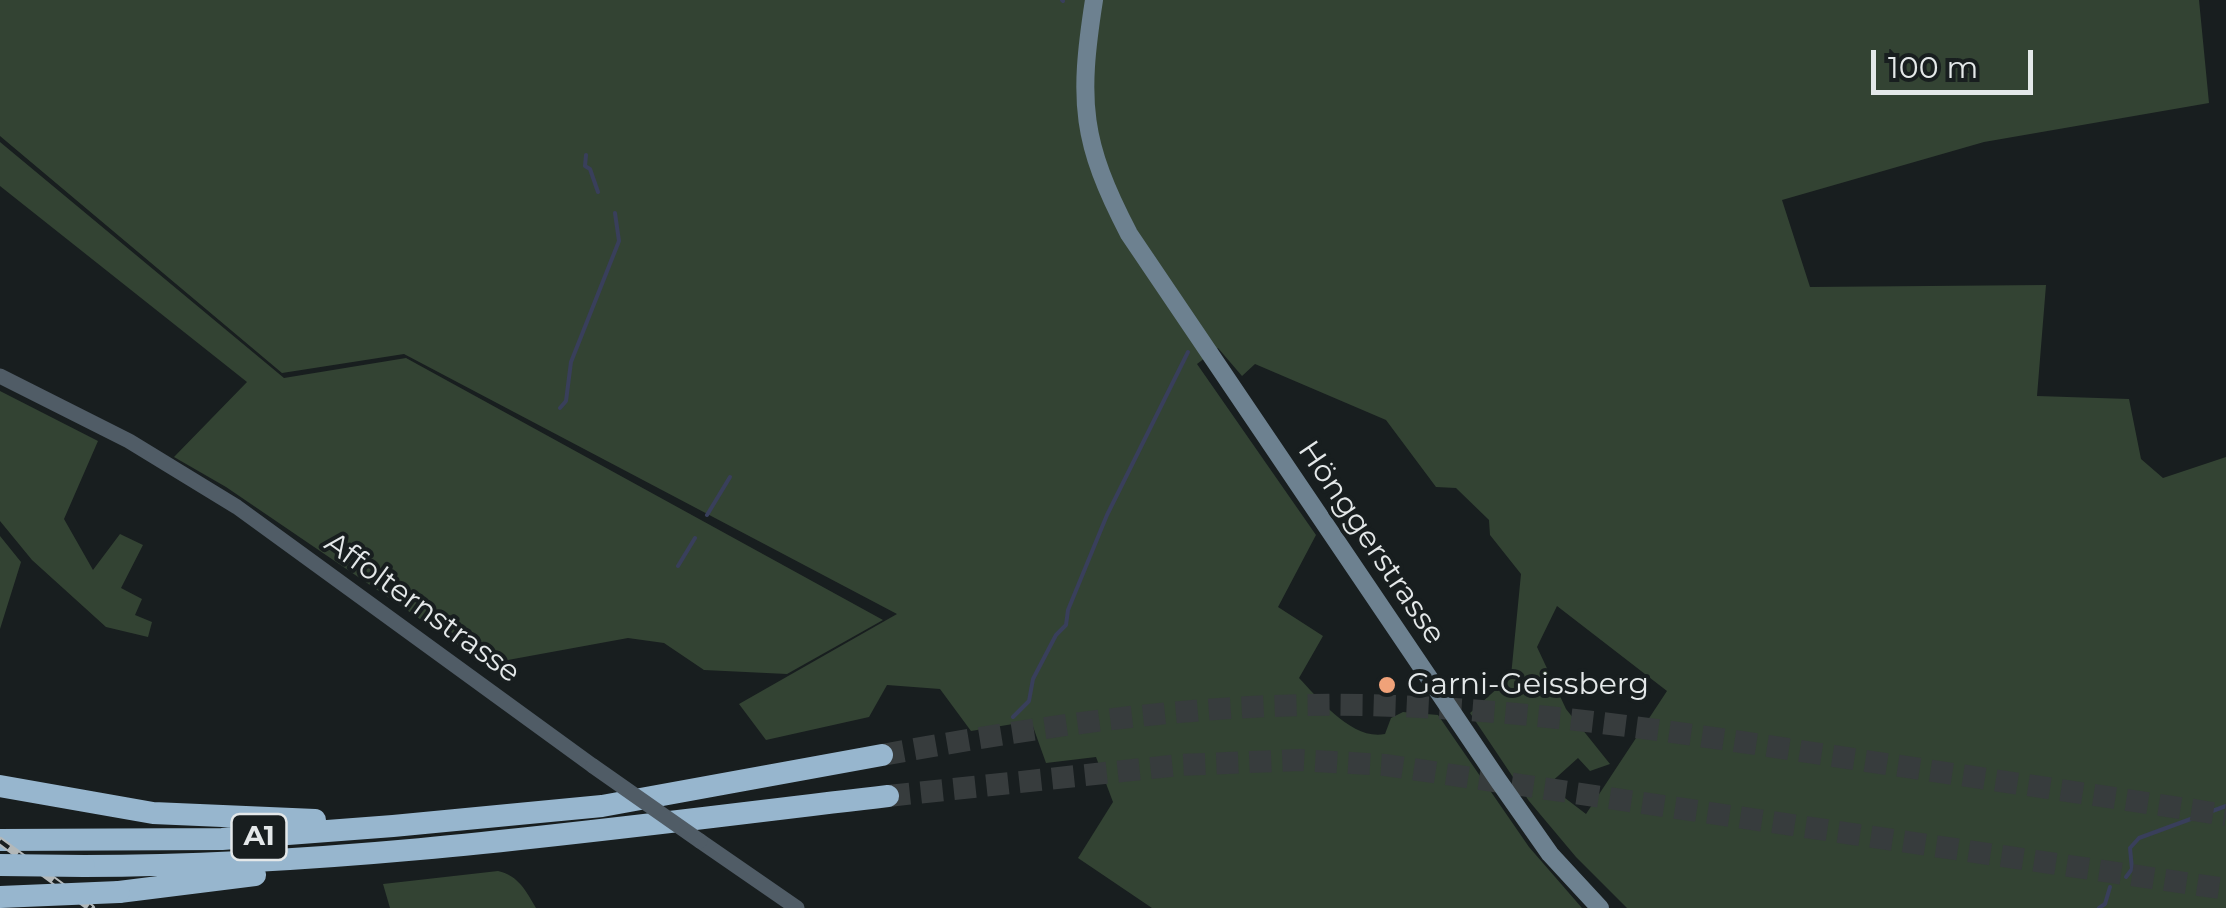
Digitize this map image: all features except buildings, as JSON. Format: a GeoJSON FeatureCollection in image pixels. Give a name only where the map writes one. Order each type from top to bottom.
{"type":"FeatureCollection","features":[{"type":"Feature","properties":{"kind":"highway","name":"A1"},"geometry":{"type":"LineString","coordinates":[[0,840],[261,836],[602,806],[882,755]]}},
{"type":"Feature","properties":{"kind":"highway"},"geometry":{"type":"LineString","coordinates":[[0,786],[152,813],[303,820],[468,818]]}},
{"type":"Feature","properties":{"kind":"highway","name":"A1"},"geometry":{"type":"LineString","coordinates":[[0,864],[224,863],[344,855],[888,796]]}},
{"type":"Feature","properties":{"kind":"highway"},"geometry":{"type":"LineString","coordinates":[[0,897],[119,892],[277,872],[344,855]]}},
{"type":"Feature","properties":{"kind":"main road","name":"Hönggerstrasse"},"geometry":{"type":"LineString","coordinates":[[1094,0],[1084,68],[1084,104],[1092,149],[1106,190],[1129,234],[1539,839],[1600,908]]}},
{"type":"Feature","properties":{"kind":"street","name":"Affolternstrasse"},"geometry":{"type":"LineString","coordinates":[[0,376],[129,441],[237,506],[592,766],[797,908]]}},
{"type":"Feature","properties":{"kind":"green space"},"geometry":{"type":"Polygon","coordinates":[[[0,0],[2199,0],[2209,103],[1984,142],[1782,200],[1810,287],[2046,285],[2037,396],[2129,399],[2141,459],[2163,478],[2226,457],[2226,908],[1627,908],[1576,857],[1529,801],[1470,713],[1511,676],[1521,574],[1490,535],[1489,520],[1456,488],[1436,487],[1386,420],[1255,364],[1242,376],[1218,348],[1197,364],[1316,535],[1278,607],[1323,636],[1299,678],[1327,707],[1361,731],[1385,734],[1391,718],[1403,712],[1438,715],[1529,847],[1582,908],[1152,908],[1078,858],[1113,802],[1096,757],[1046,763],[1031,721],[971,731],[940,689],[887,685],[869,717],[766,740],[739,704],[897,614],[404,354],[282,373],[0,136],[0,0]],[[1557,606],[1537,647],[1566,709],[1610,764],[1590,771],[1578,758],[1548,785],[1586,814],[1667,691],[1557,606]]]}},
{"type":"Feature","properties":{"kind":"green space"},"geometry":{"type":"Polygon","coordinates":[[[0,142],[284,378],[406,358],[883,620],[787,674],[704,670],[664,643],[628,638],[486,664],[226,487],[174,457],[247,382],[0,186],[0,142]]]}},
{"type":"Feature","properties":{"kind":"green space"},"geometry":{"type":"Polygon","coordinates":[[[0,391],[98,441],[64,519],[93,570],[120,534],[143,545],[121,588],[142,599],[135,615],[152,622],[148,637],[106,627],[32,560],[0,521],[0,391]]]}},
{"type":"Feature","properties":{"kind":"green space"},"geometry":{"type":"Polygon","coordinates":[[[0,536],[21,562],[0,629],[0,536]]]}},
{"type":"Feature","properties":{"kind":"green space"},"geometry":{"type":"Polygon","coordinates":[[[498,871],[517,880],[536,908],[390,908],[383,884],[498,871]]]}},
{"type":"Feature","properties":{"kind":"waterway"},"geometry":{"type":"LineString","coordinates":[[586,155],[585,166],[590,169],[598,192]]}},
{"type":"Feature","properties":{"kind":"waterway"},"geometry":{"type":"LineString","coordinates":[[560,408],[566,401],[571,362],[619,241],[615,213]]}},
{"type":"Feature","properties":{"kind":"waterway"},"geometry":{"type":"LineString","coordinates":[[1013,717],[1029,701],[1033,679],[1056,635],[1066,625],[1068,610],[1107,515],[1188,352]]}},
{"type":"Feature","properties":{"kind":"waterway"},"geometry":{"type":"LineString","coordinates":[[707,515],[730,477]]}},
{"type":"Feature","properties":{"kind":"waterway"},"geometry":{"type":"LineString","coordinates":[[678,566],[695,538]]}},
{"type":"Feature","properties":{"kind":"waterway"},"geometry":{"type":"LineString","coordinates":[[2126,877],[2132,869],[2130,848],[2139,838],[2226,806]]}},
{"type":"Feature","properties":{"kind":"waterway"},"geometry":{"type":"LineString","coordinates":[[2099,908],[2105,904],[2110,887]]}},
{"type":"Feature","properties":{"kind":"tunnel"},"geometry":{"type":"LineString","coordinates":[[882,755],[1062,726],[1181,712],[1302,705],[1420,707],[1645,728],[2226,815]]}},
{"type":"Feature","properties":{"kind":"tunnel"},"geometry":{"type":"LineString","coordinates":[[888,796],[1180,765],[1300,760],[1385,765],[2226,889]]}},
{"type":"Feature","properties":{"kind":"railway"},"geometry":{"type":"LineString","coordinates":[[0,841],[91,908]]}},
{"type":"Feature","properties":{"kind":"place","name":"Garni-Geissberg"},"geometry":{"type":"Point","coordinates":[1387,685]}}]}
